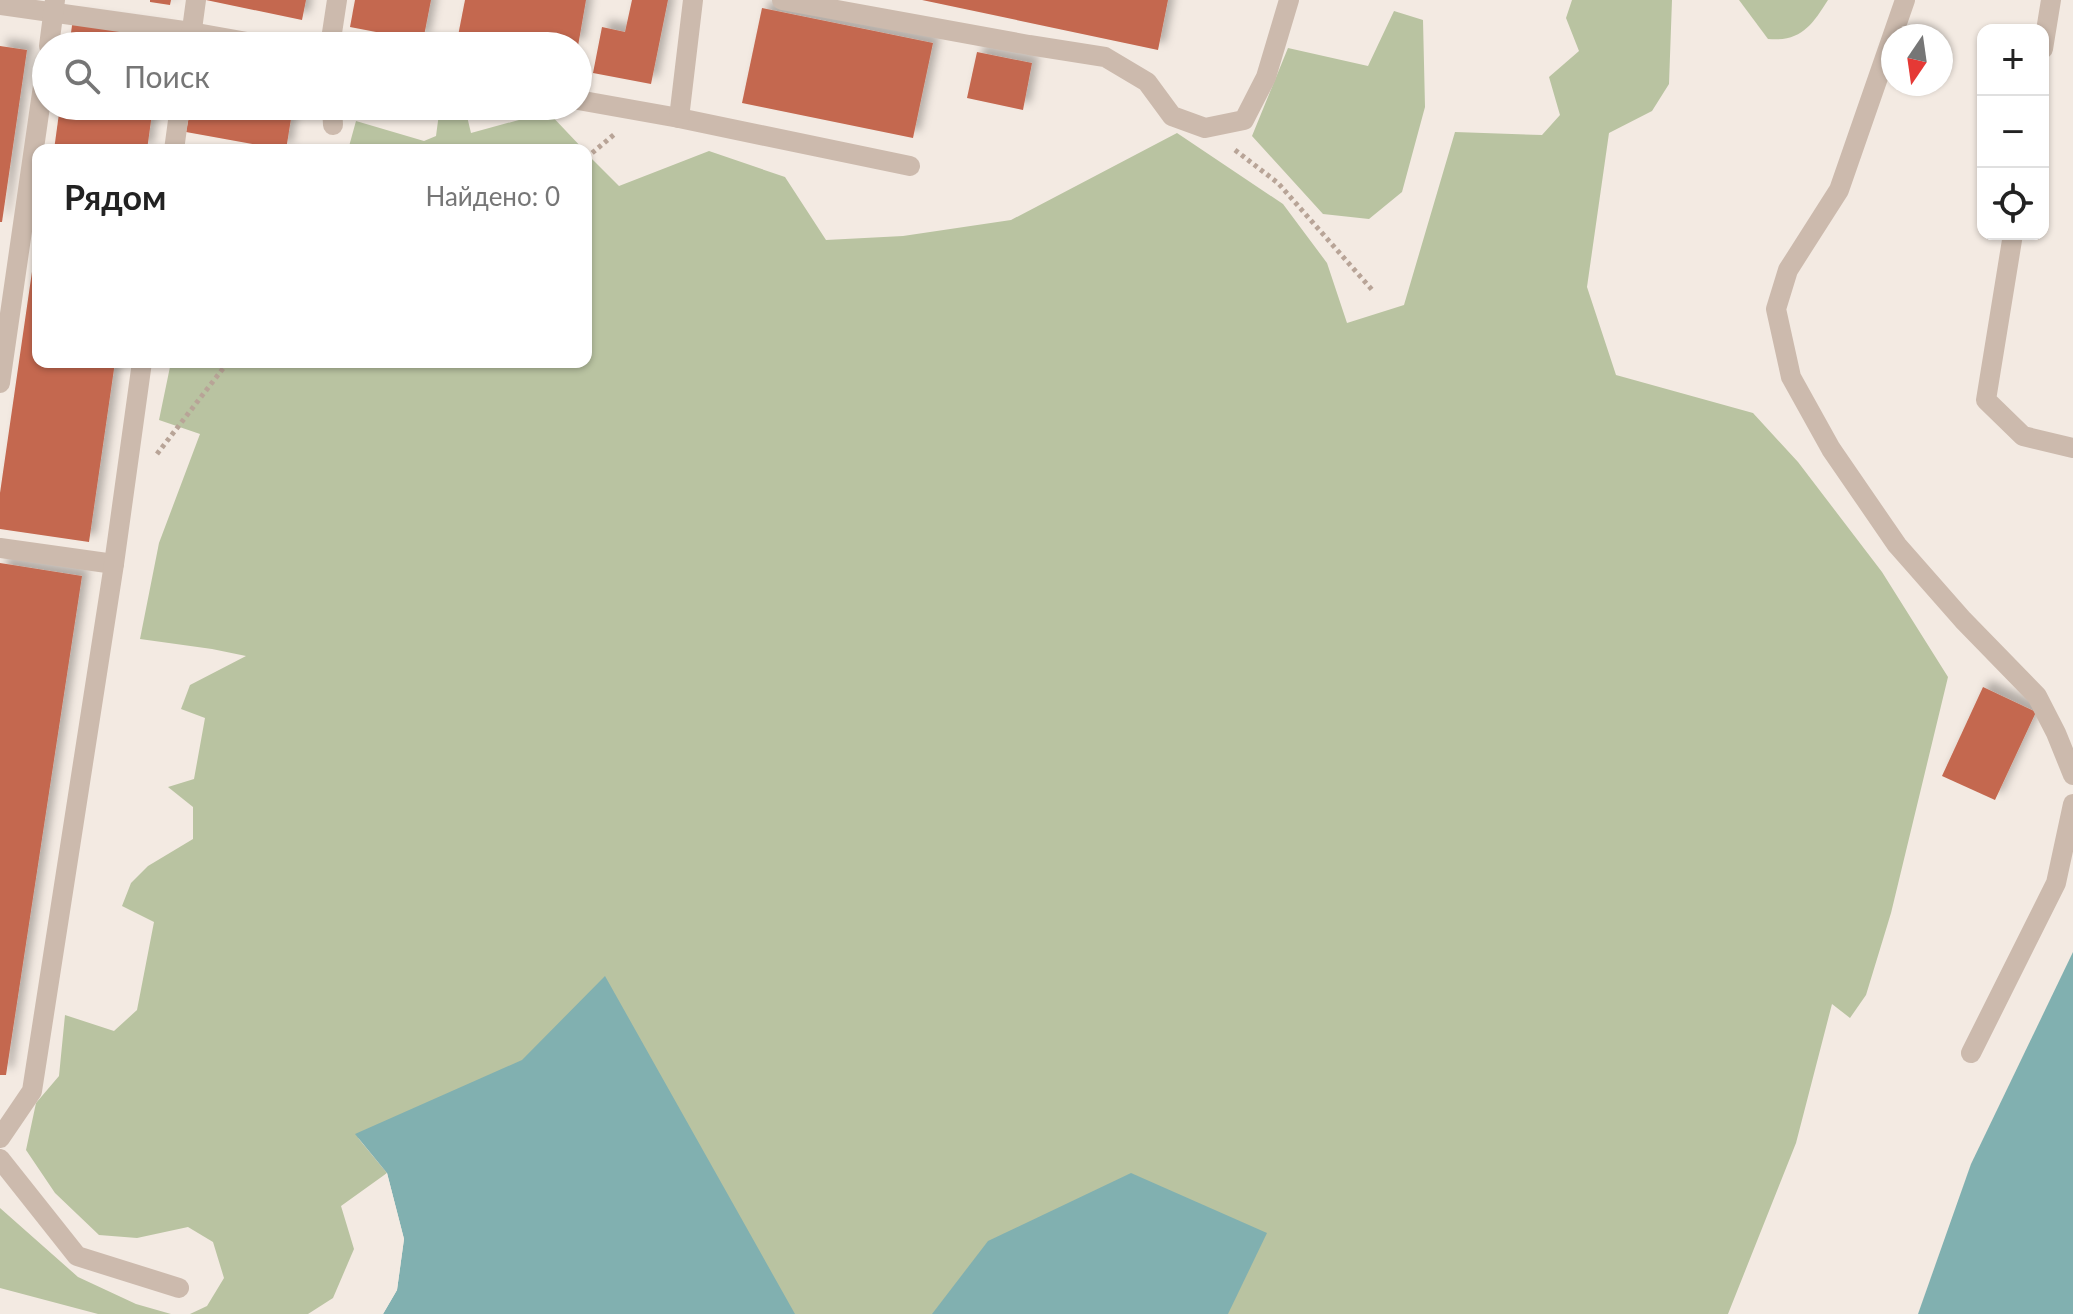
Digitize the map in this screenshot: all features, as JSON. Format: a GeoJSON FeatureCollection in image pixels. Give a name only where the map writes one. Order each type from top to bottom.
{"type":"FeatureCollection","features":[{"type":"Feature","properties":{"kind":"lane"},"geometry":{"type":"LineString","coordinates":[[191,32],[196,0]]}},
{"type":"Feature","properties":{"kind":"lane"},"geometry":{"type":"LineString","coordinates":[[332,32],[337,0]]}},
{"type":"Feature","properties":{"kind":"lane"},"geometry":{"type":"LineString","coordinates":[[679,118],[693,0]]}},
{"type":"Feature","properties":{"kind":"lane"},"geometry":{"type":"LineString","coordinates":[[782,0],[1105,57],[1147,82],[1172,116],[1205,128],[1244,120],[1266,77],[1289,0]]}},
{"type":"Feature","properties":{"kind":"lane"},"geometry":{"type":"LineString","coordinates":[[1905,0],[1839,190],[1788,270],[1776,309],[1791,377],[1831,449],[1897,545],[1963,620],[2037,696],[2073,775]]}},
{"type":"Feature","properties":{"kind":"lane"},"geometry":{"type":"LineString","coordinates":[[2047,24],[2051,0]]}},
{"type":"Feature","properties":{"kind":"lane"},"geometry":{"type":"LineString","coordinates":[[0,5],[55,6],[161,32]]}},
{"type":"Feature","properties":{"kind":"lane"},"geometry":{"type":"LineString","coordinates":[[51,32],[55,6]]}},
{"type":"Feature","properties":{"kind":"lane"},"geometry":{"type":"LineString","coordinates":[[592,102],[910,166]]}},
{"type":"Feature","properties":{"kind":"lane"},"geometry":{"type":"LineString","coordinates":[[38,144],[40,120]]}},
{"type":"Feature","properties":{"kind":"lane"},"geometry":{"type":"LineString","coordinates":[[175,144],[178,120]]}},
{"type":"Feature","properties":{"kind":"lane"},"geometry":{"type":"LineString","coordinates":[[0,383],[32,200]]}},
{"type":"Feature","properties":{"kind":"lane"},"geometry":{"type":"LineString","coordinates":[[2012,240],[1986,400],[2023,436],[2073,448]]}},
{"type":"Feature","properties":{"kind":"lane"},"geometry":{"type":"LineString","coordinates":[[0,1138],[32,1091],[141,368]]}},
{"type":"Feature","properties":{"kind":"lane"},"geometry":{"type":"LineString","coordinates":[[0,548],[114,564]]}},
{"type":"Feature","properties":{"kind":"lane"},"geometry":{"type":"LineString","coordinates":[[1971,1053],[2056,883],[2073,804]]}},
{"type":"Feature","properties":{"kind":"lane"},"geometry":{"type":"LineString","coordinates":[[0,1159],[77,1256],[179,1288]]}},
{"type":"Feature","properties":{"kind":"path"},"geometry":{"type":"LineString","coordinates":[[1205,128],[1278,183],[1373,291]]}},
{"type":"Feature","properties":{"kind":"path"},"geometry":{"type":"LineString","coordinates":[[151,461],[223,368]]}},
{"type":"Feature","properties":{"kind":"green space"},"geometry":{"type":"Polygon","coordinates":[[[1572,0],[1672,0],[1669,84],[1652,111],[1609,133],[1587,287],[1616,375],[1753,413],[1798,462],[1882,572],[1948,677],[1891,913],[1866,995],[1850,1018],[1832,1004],[1796,1143],[1728,1314],[452,1314],[440,1195],[358,1138],[387,1173],[341,1206],[354,1249],[333,1298],[308,1314],[190,1314],[207,1306],[224,1278],[213,1242],[188,1227],[137,1238],[99,1235],[55,1193],[26,1150],[36,1103],[59,1076],[65,1015],[114,1031],[137,1010],[154,922],[122,906],[131,883],[148,866],[193,839],[193,807],[168,787],[194,779],[205,718],[181,709],[190,685],[246,656],[140,639],[159,543],[200,434],[159,420],[170,368],[592,368],[592,159],[619,186],[709,151],[785,177],[826,240],[903,236],[1011,220],[1177,133],[1283,204],[1327,263],[1347,323],[1404,305],[1455,132],[1542,135],[1560,115],[1549,77],[1579,51],[1566,18],[1572,0]]]}},
{"type":"Feature","properties":{"kind":"green space"},"geometry":{"type":"Polygon","coordinates":[[[1739,0],[1828,0],[1817,17],[1797,35],[1768,39],[1739,0]]]}},
{"type":"Feature","properties":{"kind":"green space"},"geometry":{"type":"Polygon","coordinates":[[[1394,11],[1423,20],[1425,107],[1402,192],[1369,219],[1323,214],[1252,136],[1288,48],[1368,66],[1394,11]]]}},
{"type":"Feature","properties":{"kind":"green space"},"geometry":{"type":"Polygon","coordinates":[[[438,120],[468,120],[471,133],[519,120],[556,120],[578,144],[350,144],[356,121],[424,141],[436,136],[438,120]]]}},
{"type":"Feature","properties":{"kind":"green space"},"geometry":{"type":"Polygon","coordinates":[[[0,1208],[78,1277],[136,1304],[171,1314],[98,1314],[0,1288],[0,1208]]]}},
{"type":"Feature","properties":{"kind":"water"},"geometry":{"type":"Polygon","coordinates":[[[2073,952],[2073,1314],[1918,1314],[1971,1164],[2073,952]]]}},
{"type":"Feature","properties":{"kind":"water"},"geometry":{"type":"Polygon","coordinates":[[[605,976],[795,1314],[383,1314],[397,1290],[404,1239],[387,1173],[355,1134],[522,1060],[605,976]]]}},
{"type":"Feature","properties":{"kind":"water"},"geometry":{"type":"Polygon","coordinates":[[[1131,1173],[1267,1233],[1228,1314],[932,1314],[988,1241],[1131,1173]]]}},
{"type":"Feature","properties":{"kind":"pier"},"geometry":{"type":"Polygon","coordinates":[[[387,1173],[404,1239],[397,1290],[383,1314],[379,1314],[393,1289],[400,1239],[384,1176],[387,1173]]]}},
{"type":"Feature","properties":{"kind":"building"},"geometry":{"type":"Polygon","coordinates":[[[150,0],[171,0],[170,5],[150,0]]]}},
{"type":"Feature","properties":{"kind":"building"},"geometry":{"type":"Polygon","coordinates":[[[206,0],[306,0],[302,20],[206,0]]]}},
{"type":"Feature","properties":{"kind":"building"},"geometry":{"type":"Polygon","coordinates":[[[355,0],[431,0],[425,32],[376,32],[350,27],[355,0]]]}},
{"type":"Feature","properties":{"kind":"building"},"geometry":{"type":"Polygon","coordinates":[[[465,0],[586,0],[580,32],[459,32],[465,0]]]}},
{"type":"Feature","properties":{"kind":"building"},"geometry":{"type":"Polygon","coordinates":[[[632,0],[668,0],[651,84],[593,73],[602,27],[625,32],[632,0]]]}},
{"type":"Feature","properties":{"kind":"building"},"geometry":{"type":"Polygon","coordinates":[[[922,0],[1168,0],[1158,50],[922,0]]]}},
{"type":"Feature","properties":{"kind":"building"},"geometry":{"type":"Polygon","coordinates":[[[762,8],[933,43],[913,138],[742,103],[762,8]]]}},
{"type":"Feature","properties":{"kind":"building"},"geometry":{"type":"Polygon","coordinates":[[[73,19],[164,32],[71,32],[73,19]]]}},
{"type":"Feature","properties":{"kind":"building"},"geometry":{"type":"Polygon","coordinates":[[[0,46],[27,50],[2,222],[0,222],[0,46]]]}},
{"type":"Feature","properties":{"kind":"building"},"geometry":{"type":"Polygon","coordinates":[[[977,52],[1032,63],[1023,110],[967,98],[977,52]]]}},
{"type":"Feature","properties":{"kind":"building"},"geometry":{"type":"Polygon","coordinates":[[[58,120],[151,120],[148,144],[55,144],[58,120]]]}},
{"type":"Feature","properties":{"kind":"building"},"geometry":{"type":"Polygon","coordinates":[[[188,120],[291,120],[287,144],[253,144],[186,132],[188,120]]]}},
{"type":"Feature","properties":{"kind":"building"},"geometry":{"type":"Polygon","coordinates":[[[32,272],[32,368],[114,368],[89,542],[0,529],[0,493],[32,272]]]}},
{"type":"Feature","properties":{"kind":"building"},"geometry":{"type":"Polygon","coordinates":[[[0,563],[82,576],[6,1075],[0,1075],[0,563]]]}},
{"type":"Feature","properties":{"kind":"building"},"geometry":{"type":"Polygon","coordinates":[[[1983,687],[2036,712],[1995,800],[1942,776],[1983,687]]]}}]}
